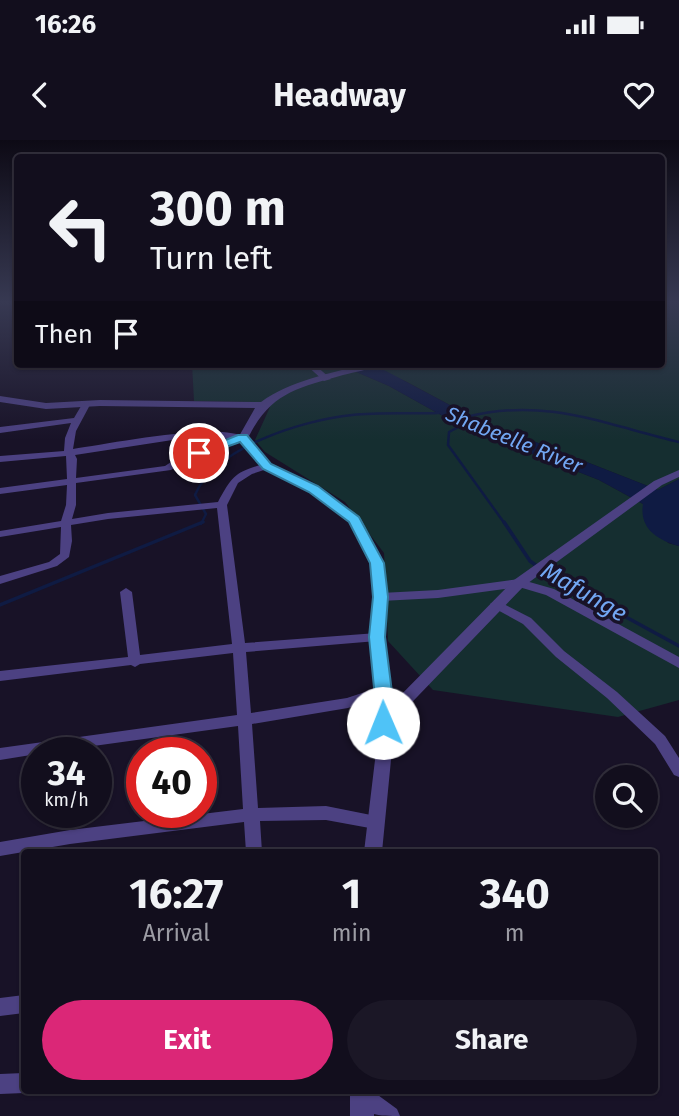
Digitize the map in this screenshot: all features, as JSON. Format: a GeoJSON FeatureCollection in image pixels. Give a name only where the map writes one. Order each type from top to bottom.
{"type":"FeatureCollection","features":[{"type":"Feature","properties":{"kind":"street"},"geometry":{"type":"LineString","coordinates":[[314,368],[327,379]]}},
{"type":"Feature","properties":{"kind":"street"},"geometry":{"type":"LineString","coordinates":[[0,399],[18,399],[55,406],[87,403],[237,407],[265,405],[304,384],[361,368]]}},
{"type":"Feature","properties":{"kind":"street"},"geometry":{"type":"LineString","coordinates":[[0,580],[52,564],[65,555],[72,482],[72,459],[68,453],[70,435],[87,403]]}},
{"type":"Feature","properties":{"kind":"street"},"geometry":{"type":"LineString","coordinates":[[246,444],[265,405]]}},
{"type":"Feature","properties":{"kind":"street"},"geometry":{"type":"LineString","coordinates":[[0,430],[78,420]]}},
{"type":"Feature","properties":{"kind":"street"},"geometry":{"type":"LineString","coordinates":[[0,459],[68,453],[192,434],[246,444],[267,466],[314,489],[355,519],[377,563],[381,597],[377,637],[383,691],[383,760],[373,849]]}},
{"type":"Feature","properties":{"kind":"street"},"geometry":{"type":"LineString","coordinates":[[0,491],[168,468],[183,458],[246,444]]}},
{"type":"Feature","properties":{"kind":"street"},"geometry":{"type":"LineString","coordinates":[[0,452],[34,451],[37,456]]}},
{"type":"Feature","properties":{"kind":"street"},"geometry":{"type":"LineString","coordinates":[[0,534],[66,523],[210,506],[234,481],[267,466]]}},
{"type":"Feature","properties":{"kind":"street"},"geometry":{"type":"LineString","coordinates":[[383,723],[524,578],[658,483],[679,472]]}},
{"type":"Feature","properties":{"kind":"street"},"geometry":{"type":"LineString","coordinates":[[210,506],[239,648],[254,849]]}},
{"type":"Feature","properties":{"kind":"street"},"geometry":{"type":"LineString","coordinates":[[381,597],[438,594],[524,578],[679,663]]}},
{"type":"Feature","properties":{"kind":"street"},"geometry":{"type":"LineString","coordinates":[[126,592],[135,662]]}},
{"type":"Feature","properties":{"kind":"street"},"geometry":{"type":"LineString","coordinates":[[496,604],[527,621],[559,654],[612,695],[660,740],[679,771]]}},
{"type":"Feature","properties":{"kind":"street"},"geometry":{"type":"LineString","coordinates":[[0,677],[239,648],[377,637]]}},
{"type":"Feature","properties":{"kind":"street"},"geometry":{"type":"LineString","coordinates":[[0,754],[348,703],[383,691]]}},
{"type":"Feature","properties":{"kind":"street"},"geometry":{"type":"LineString","coordinates":[[0,849],[70,837],[251,815],[326,813],[375,822]]}},
{"type":"Feature","properties":{"kind":"street"},"geometry":{"type":"LineString","coordinates":[[0,1007],[21,1004]]}},
{"type":"Feature","properties":{"kind":"street"},"geometry":{"type":"LineString","coordinates":[[0,1084],[21,1083]]}},
{"type":"Feature","properties":{"kind":"street"},"geometry":{"type":"LineString","coordinates":[[362,1101],[390,1116]]}},
{"type":"Feature","properties":{"kind":"green space"},"geometry":{"type":"Polygon","coordinates":[[[665,349],[679,349],[679,479],[658,490],[474,418],[376,368],[665,368],[665,349]]]}},
{"type":"Feature","properties":{"kind":"green space"},"geometry":{"type":"Polygon","coordinates":[[[192,368],[347,368],[389,386],[459,425],[599,480],[643,504],[668,543],[679,546],[679,700],[618,717],[433,690],[388,641],[384,553],[345,502],[265,452],[255,440],[270,407],[259,402],[194,401],[192,368]]]}},
{"type":"Feature","properties":{"kind":"water","name":"Shabeelle River"},"geometry":{"type":"Polygon","coordinates":[[[347,368],[378,368],[386,371],[474,418],[658,490],[679,479],[679,546],[651,532],[644,520],[643,504],[599,480],[459,425],[389,386],[347,368]]]}},
{"type":"Feature","properties":{"kind":"waterway","name":"Shabeelle River"},"geometry":{"type":"LineString","coordinates":[[466,417],[522,410],[549,411],[679,442]]}},
{"type":"Feature","properties":{"kind":"waterway","name":"Shabeelle River"},"geometry":{"type":"LineString","coordinates":[[202,523],[206,514],[195,495],[205,478],[221,463],[263,439],[310,423],[352,415],[438,413]]}},
{"type":"Feature","properties":{"kind":"waterway","name":"Mafunge"},"geometry":{"type":"LineString","coordinates":[[464,424],[449,432],[448,445],[505,524]]}},
{"type":"Feature","properties":{"kind":"waterway","name":"Mafunge"},"geometry":{"type":"LineString","coordinates":[[504,522],[530,561],[549,575],[679,646]]}},
{"type":"Feature","properties":{"kind":"waterway"},"geometry":{"type":"LineString","coordinates":[[0,605],[202,523]]}},
{"type":"Feature","properties":{"kind":"route"},"geometry":{"type":"LineString","coordinates":[[199,453],[243,438],[245,444],[267,466],[314,489],[355,519],[377,563],[381,597],[377,637],[385,708],[383,723]]}}]}
